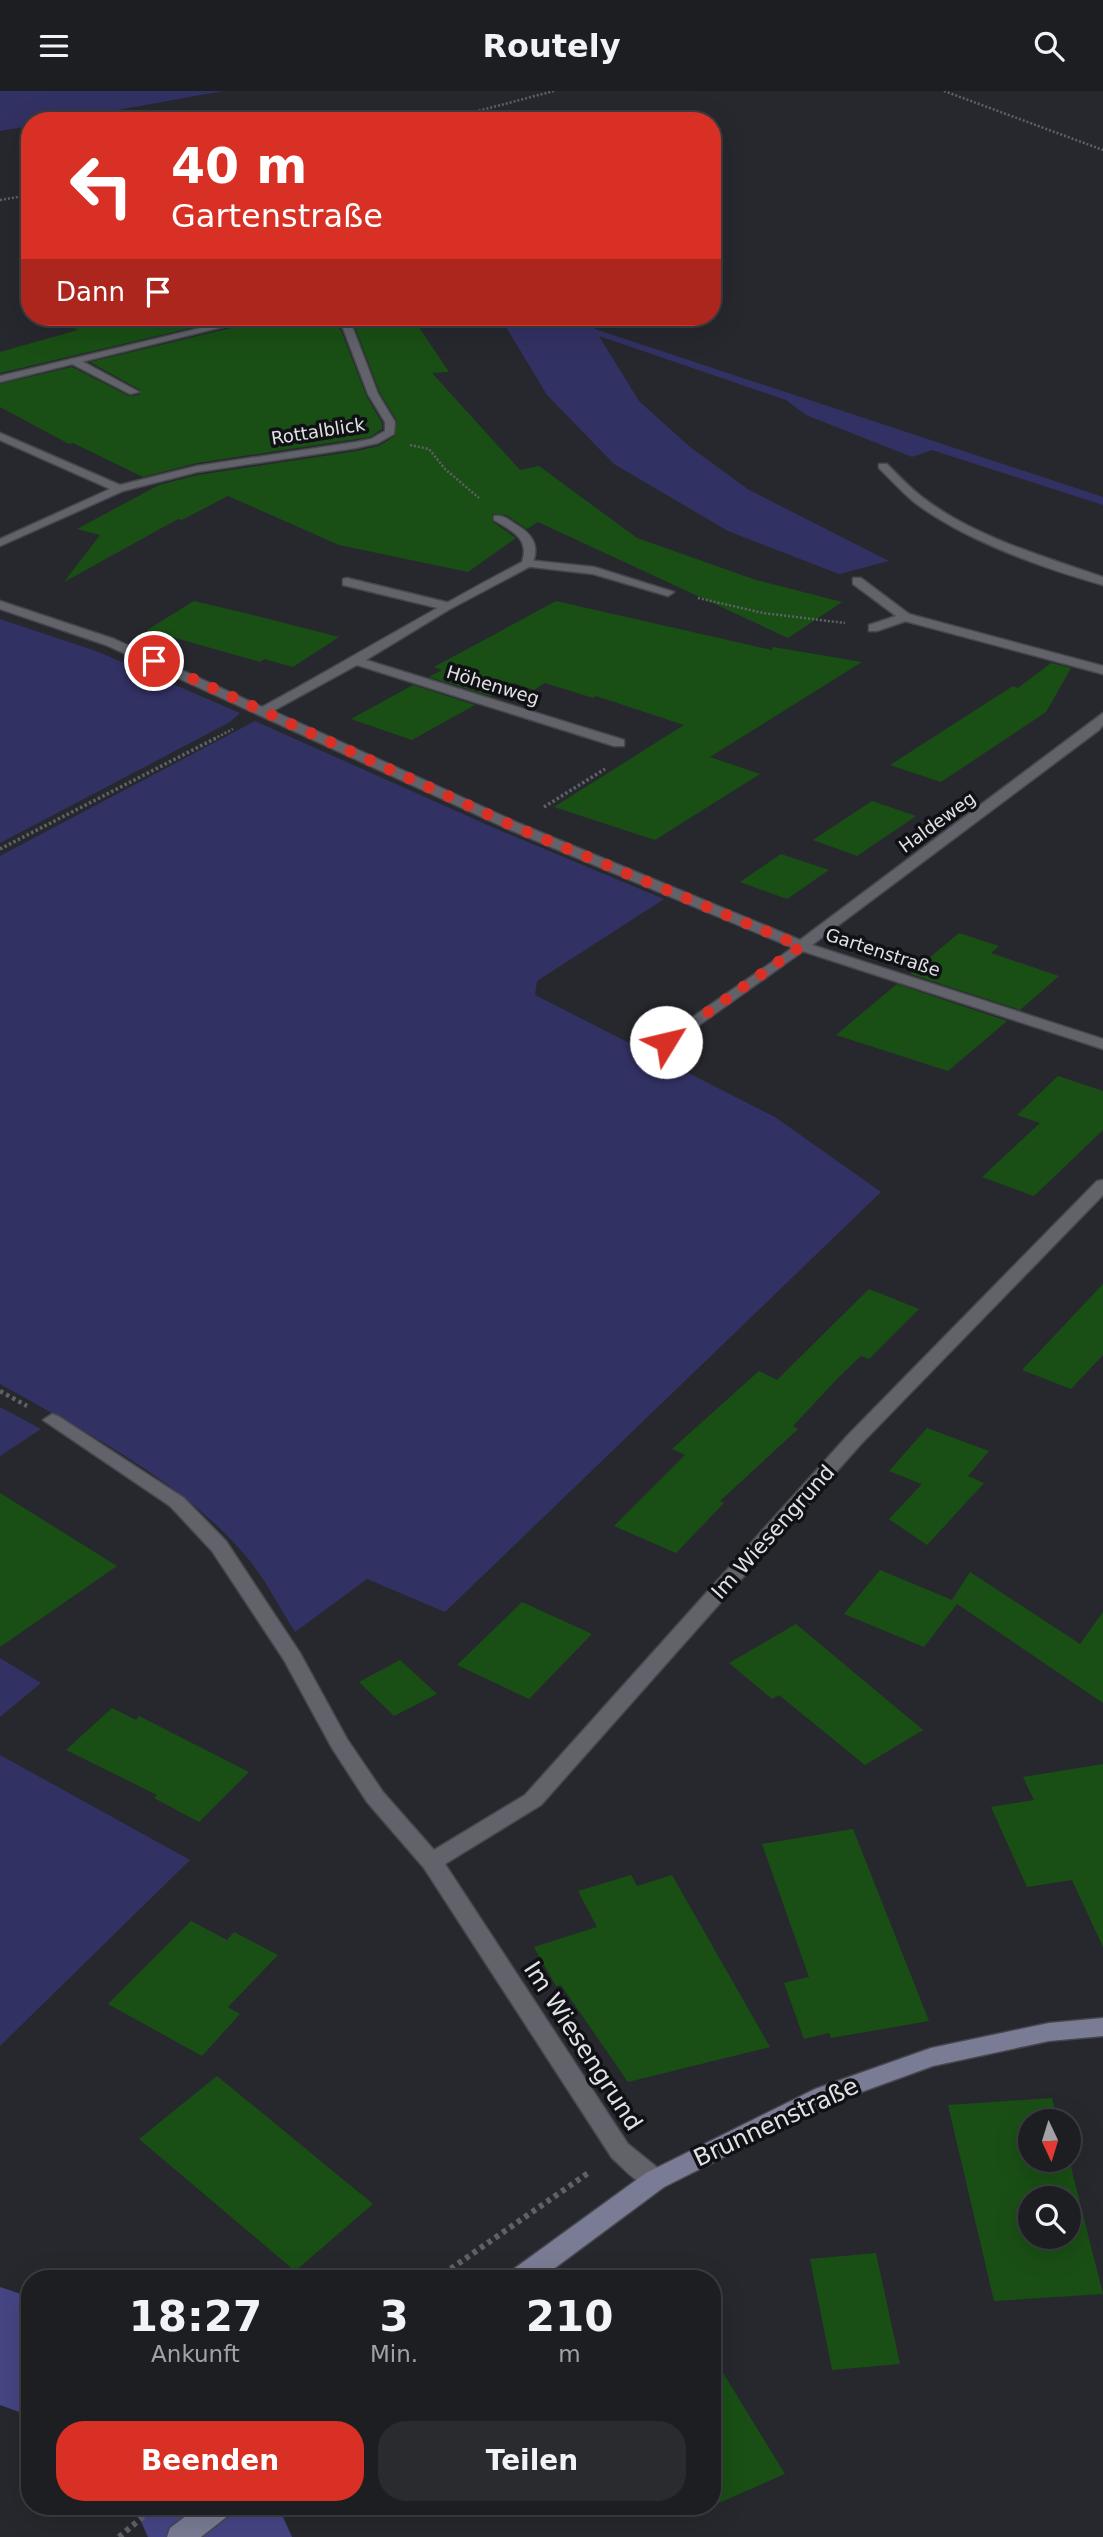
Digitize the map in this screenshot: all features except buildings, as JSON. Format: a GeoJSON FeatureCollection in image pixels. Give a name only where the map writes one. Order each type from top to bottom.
{"type":"FeatureCollection","features":[{"type":"Feature","properties":{"kind":"street"},"geometry":{"type":"LineString","coordinates":[[0,379],[220,326]]}},
{"type":"Feature","properties":{"kind":"street","name":"Rottalblick"},"geometry":{"type":"LineString","coordinates":[[0,543],[119,489],[197,469],[356,445],[382,438],[390,432],[390,422],[373,394],[347,326]]}},
{"type":"Feature","properties":{"kind":"street"},"geometry":{"type":"LineString","coordinates":[[74,361],[134,392]]}},
{"type":"Feature","properties":{"kind":"street"},"geometry":{"type":"LineString","coordinates":[[0,436],[119,489]]}},
{"type":"Feature","properties":{"kind":"street"},"geometry":{"type":"LineString","coordinates":[[883,466],[922,502],[976,531],[1045,561],[1103,581]]}},
{"type":"Feature","properties":{"kind":"street"},"geometry":{"type":"LineString","coordinates":[[498,518],[526,537],[531,544],[533,552],[527,564]]}},
{"type":"Feature","properties":{"kind":"street"},"geometry":{"type":"LineString","coordinates":[[264,711],[356,661],[446,606],[527,564],[594,572],[668,591]]}},
{"type":"Feature","properties":{"kind":"street"},"geometry":{"type":"LineString","coordinates":[[857,581],[905,617],[1103,670]]}},
{"type":"Feature","properties":{"kind":"street"},"geometry":{"type":"LineString","coordinates":[[347,582],[446,606]]}},
{"type":"Feature","properties":{"kind":"street","name":"Gartenstraße"},"geometry":{"type":"LineString","coordinates":[[0,605],[110,642],[513,826],[801,946],[1103,1044]]}},
{"type":"Feature","properties":{"kind":"street"},"geometry":{"type":"LineString","coordinates":[[873,628],[905,617]]}},
{"type":"Feature","properties":{"kind":"street","name":"Höhenweg"},"geometry":{"type":"LineString","coordinates":[[356,661],[619,743]]}},
{"type":"Feature","properties":{"kind":"street","name":"Haldeweg"},"geometry":{"type":"LineString","coordinates":[[666,1042],[801,946],[1100,724]]}},
{"type":"Feature","properties":{"kind":"street","name":"Im Wiesengrund"},"geometry":{"type":"LineString","coordinates":[[432,1862],[533,1800],[854,1440],[1103,1185]]}},
{"type":"Feature","properties":{"kind":"street","name":"Im Wiesengrund"},"geometry":{"type":"LineString","coordinates":[[52,1420],[177,1502],[219,1546],[293,1658],[339,1743],[375,1797],[432,1862],[620,2151],[654,2180]]}},
{"type":"Feature","properties":{"kind":"street","name":"Brunnenstraße"},"geometry":{"type":"LineString","coordinates":[[532,2270],[654,2180],[822,2096],[931,2057],[1049,2032],[1103,2027]]}},
{"type":"Feature","properties":{"kind":"street"},"geometry":{"type":"LineString","coordinates":[[180,2537],[208,2515]]}},
{"type":"Feature","properties":{"kind":"path"},"geometry":{"type":"LineString","coordinates":[[474,112],[554,91]]}},
{"type":"Feature","properties":{"kind":"path"},"geometry":{"type":"LineString","coordinates":[[944,91],[1103,150]]}},
{"type":"Feature","properties":{"kind":"path"},"geometry":{"type":"LineString","coordinates":[[0,200],[21,196]]}},
{"type":"Feature","properties":{"kind":"path"},"geometry":{"type":"LineString","coordinates":[[382,438],[429,449],[445,469],[497,512],[498,518]]}},
{"type":"Feature","properties":{"kind":"path"},"geometry":{"type":"LineString","coordinates":[[668,591],[763,613],[873,628]]}},
{"type":"Feature","properties":{"kind":"path"},"geometry":{"type":"LineString","coordinates":[[0,849],[264,711]]}},
{"type":"Feature","properties":{"kind":"path"},"geometry":{"type":"LineString","coordinates":[[513,826],[624,758],[619,743]]}},
{"type":"Feature","properties":{"kind":"path"},"geometry":{"type":"LineString","coordinates":[[449,2270],[620,2151]]}},
{"type":"Feature","properties":{"kind":"path"},"geometry":{"type":"LineString","coordinates":[[119,2537],[145,2515]]}},
{"type":"Feature","properties":{"kind":"shaded area"},"geometry":{"type":"Polygon","coordinates":[[[0,91],[223,91],[107,112],[21,112],[21,128],[0,131],[0,91]]]}},
{"type":"Feature","properties":{"kind":"shaded area"},"geometry":{"type":"Polygon","coordinates":[[[505,326],[593,326],[595,329],[1103,497],[1103,505],[932,450],[912,457],[806,415],[786,400],[599,336],[639,401],[690,447],[749,490],[889,561],[839,574],[728,531],[614,464],[547,395],[505,326]]]}},
{"type":"Feature","properties":{"kind":"shaded area"},"geometry":{"type":"Polygon","coordinates":[[[0,619],[96,651],[240,713],[230,722],[0,843],[0,619]]]}},
{"type":"Feature","properties":{"kind":"shaded area"},"geometry":{"type":"Polygon","coordinates":[[[255,721],[492,827],[664,899],[537,981],[535,995],[775,1117],[881,1192],[445,1612],[367,1579],[295,1632],[245,1555],[220,1528],[192,1504],[98,1439],[0,1384],[0,856],[255,721]]]}},
{"type":"Feature","properties":{"kind":"shaded area"},"geometry":{"type":"Polygon","coordinates":[[[0,1407],[41,1429],[0,1456],[0,1407]]]}},
{"type":"Feature","properties":{"kind":"shaded area"},"geometry":{"type":"Polygon","coordinates":[[[0,1658],[41,1683],[0,1717],[0,1658]]]}},
{"type":"Feature","properties":{"kind":"shaded area"},"geometry":{"type":"Polygon","coordinates":[[[0,1755],[190,1860],[0,2046],[0,1755]]]}},
{"type":"Feature","properties":{"kind":"waterway"},"geometry":{"type":"LineString","coordinates":[[0,2340],[21,2355]]}},
{"type":"Feature","properties":{"kind":"waterway"},"geometry":{"type":"LineString","coordinates":[[206,2515],[227,2537]]}},
{"type":"Feature","properties":{"kind":"route"},"geometry":{"type":"LineString","coordinates":[[154,661],[513,826],[801,946],[666,1042]]}}]}
